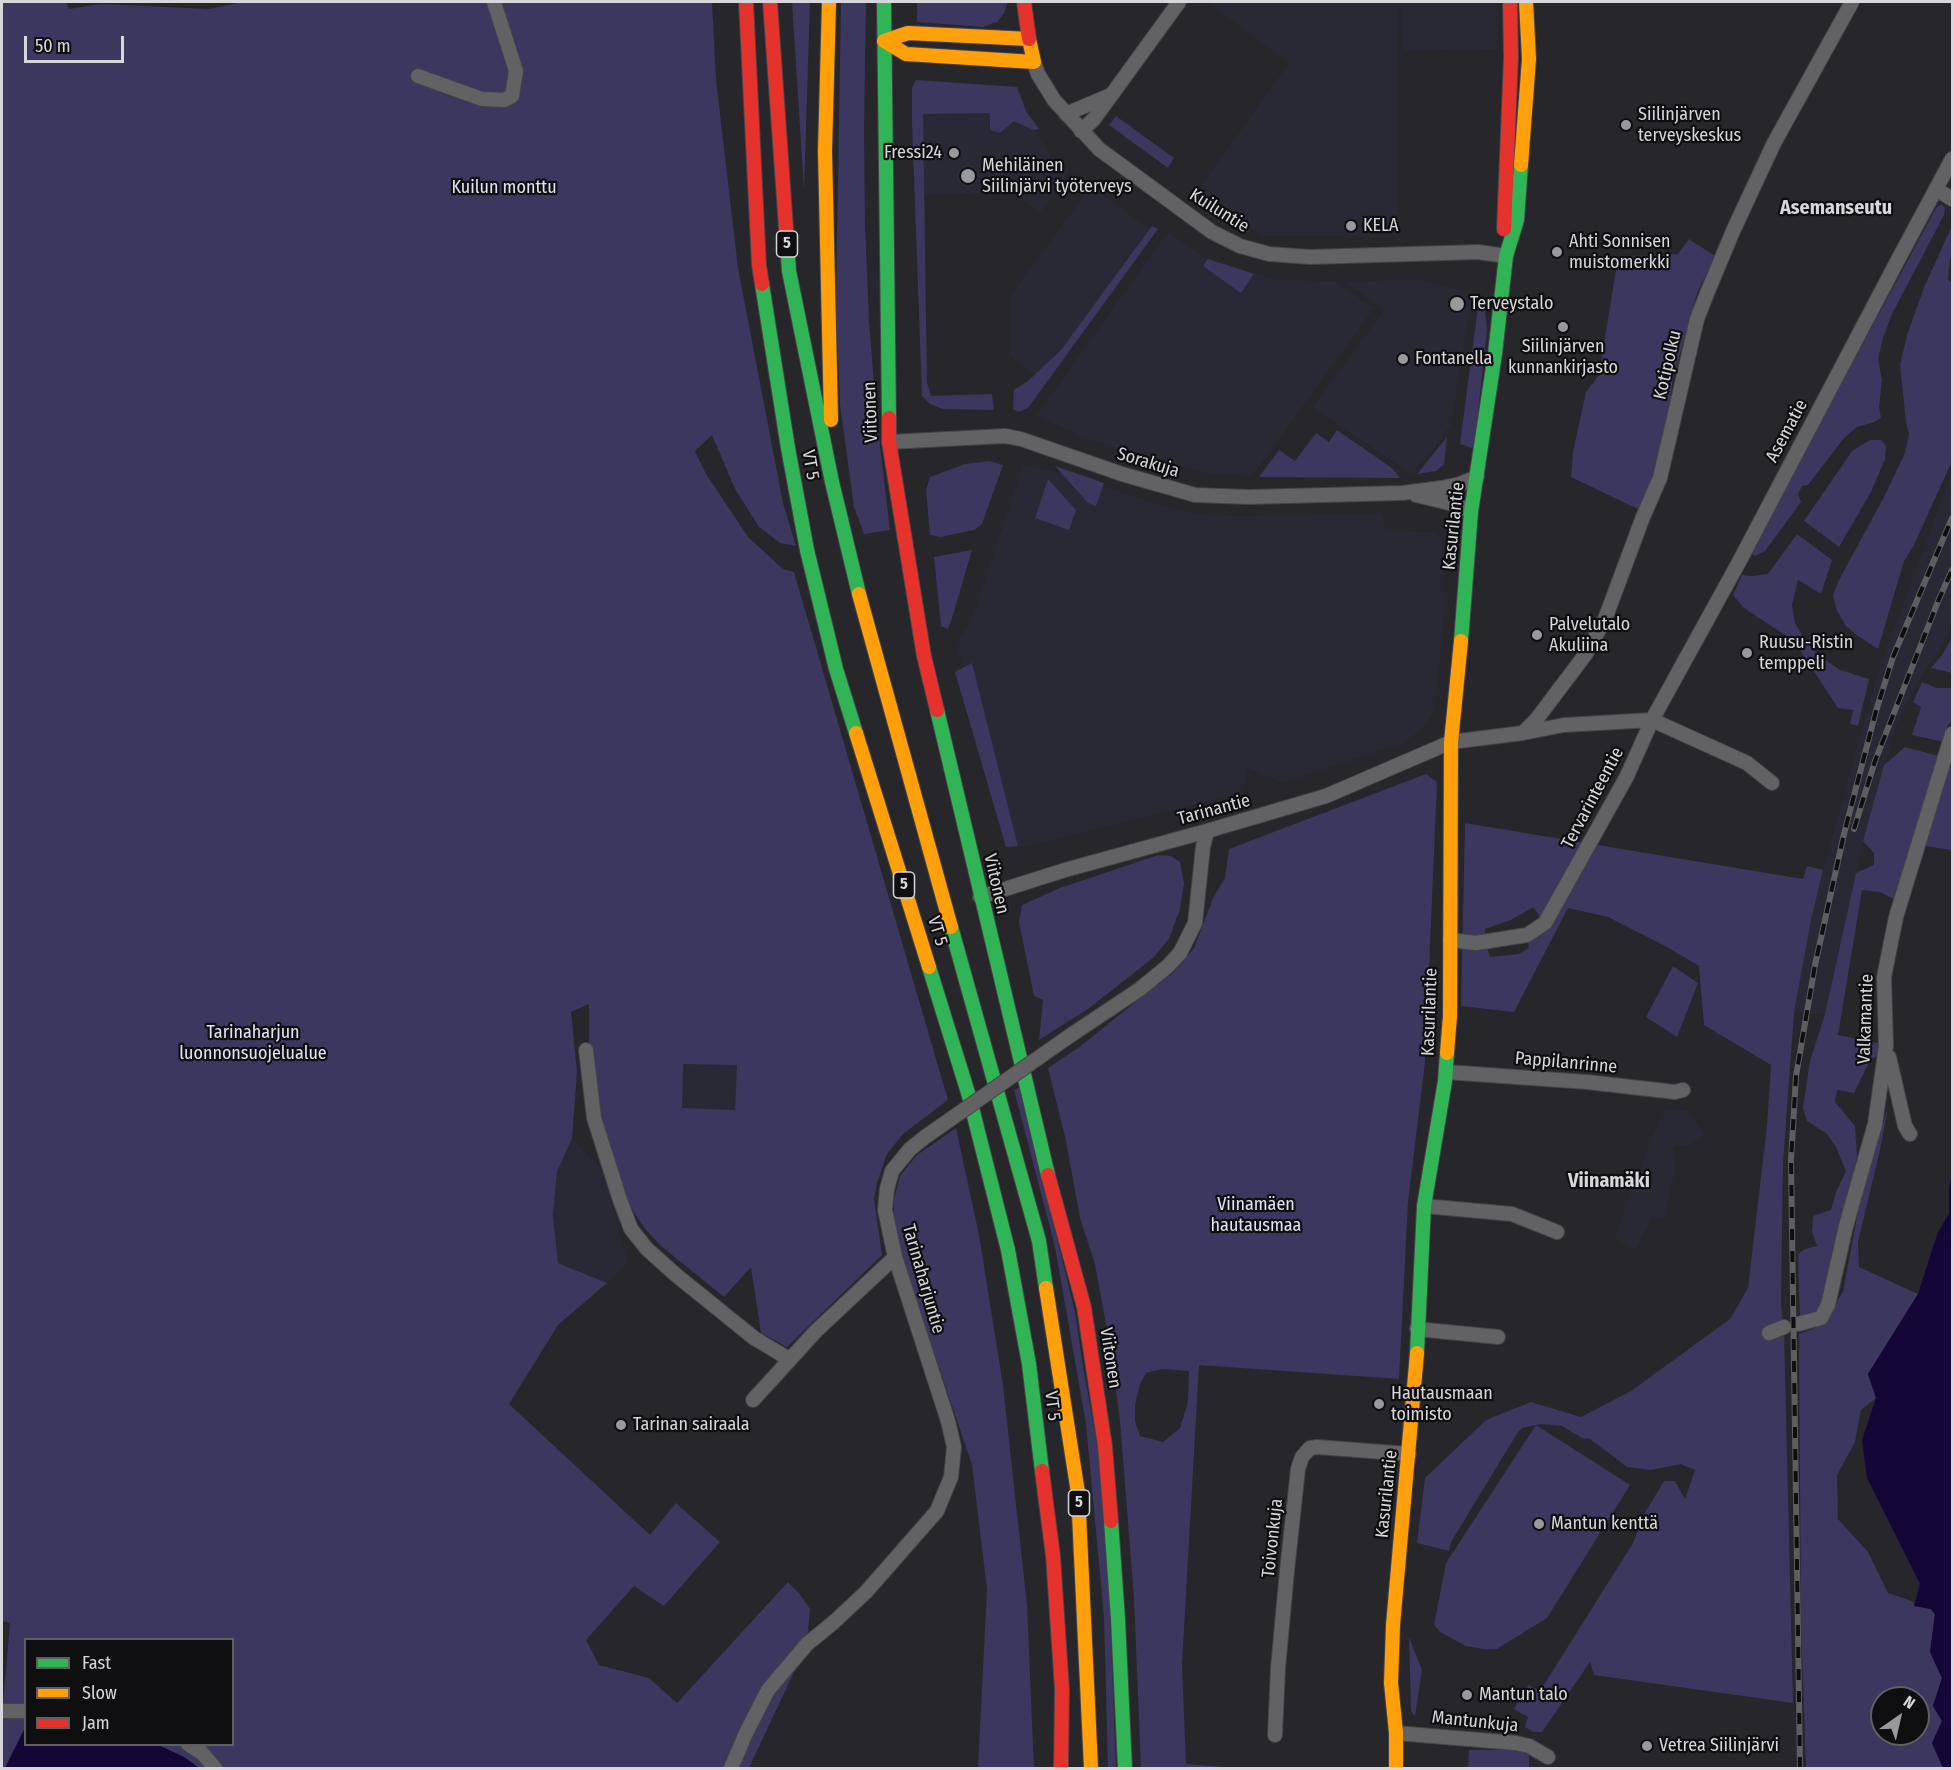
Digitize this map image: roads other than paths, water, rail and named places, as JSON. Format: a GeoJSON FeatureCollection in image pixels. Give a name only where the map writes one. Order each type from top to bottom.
{"type":"FeatureCollection","features":[{"type":"Feature","properties":{"kind":"main road","name":"VT 5"},"geometry":{"type":"LineString","coordinates":[[746,2],[759,265],[807,550],[836,669],[969,1096],[1008,1250],[1027,1352],[1053,1556],[1062,1689],[1061,1768]]}},
{"type":"Feature","properties":{"kind":"main road","name":"VT 5"},"geometry":{"type":"LineString","coordinates":[[770,2],[789,271],[832,483],[873,649],[1039,1241],[1078,1493],[1091,1768]]}},
{"type":"Feature","properties":{"kind":"main road"},"geometry":{"type":"LineString","coordinates":[[829,2],[825,151],[832,483]]}},
{"type":"Feature","properties":{"kind":"main road","name":"Viitonen"},"geometry":{"type":"LineString","coordinates":[[884,2],[889,442],[924,656],[980,897],[1084,1307],[1106,1446],[1125,1768]]}},
{"type":"Feature","properties":{"kind":"main road","name":"Kuiluntie"},"geometry":{"type":"LineString","coordinates":[[1024,2],[1034,62]]}},
{"type":"Feature","properties":{"kind":"main road","name":"Kasurilantie"},"geometry":{"type":"LineString","coordinates":[[1396,1768],[1396,1733],[1391,1683],[1393,1625],[1409,1454],[1424,1206],[1446,1072],[1450,1016],[1451,741],[1471,512],[1495,354],[1506,256],[1504,219],[1511,57],[1509,2]]}},
{"type":"Feature","properties":{"kind":"main road","name":"Kasurilantie"},"geometry":{"type":"LineString","coordinates":[[1506,256],[1517,220],[1518,208],[1529,59],[1526,2]]}},
{"type":"Feature","properties":{"kind":"main road"},"geometry":{"type":"LineString","coordinates":[[884,41],[908,33],[1029,39]]}},
{"type":"Feature","properties":{"kind":"main road"},"geometry":{"type":"LineString","coordinates":[[884,41],[906,54],[1034,62]]}},
{"type":"Feature","properties":{"kind":"street"},"geometry":{"type":"LineString","coordinates":[[418,76],[482,99],[504,100],[512,96],[516,71],[494,2]]}},
{"type":"Feature","properties":{"kind":"street"},"geometry":{"type":"LineString","coordinates":[[1081,131],[1094,119],[1113,94],[1179,2]]}},
{"type":"Feature","properties":{"kind":"street","name":"Kotipolku"},"geometry":{"type":"LineString","coordinates":[[1522,733],[1536,720],[1585,655],[1605,619],[1660,478],[1697,320],[1732,231],[1774,143],[1852,2]]}},
{"type":"Feature","properties":{"kind":"street","name":"Kuiluntie"},"geometry":{"type":"LineString","coordinates":[[1034,62],[1038,74],[1066,114],[1098,150],[1197,221],[1240,246],[1269,254],[1310,257],[1478,252],[1506,256]]}},
{"type":"Feature","properties":{"kind":"street"},"geometry":{"type":"LineString","coordinates":[[1066,114],[1113,94]]}},
{"type":"Feature","properties":{"kind":"street","name":"Asematie"},"geometry":{"type":"LineString","coordinates":[[1652,720],[1739,562],[1935,189],[1953,159]]}},
{"type":"Feature","properties":{"kind":"street"},"geometry":{"type":"LineString","coordinates":[[1935,189],[1953,199]]}},
{"type":"Feature","properties":{"kind":"street","name":"Sorakuja"},"geometry":{"type":"LineString","coordinates":[[889,442],[1005,436],[1037,444],[1122,474],[1195,495],[1402,493],[1442,488],[1477,477]]}},
{"type":"Feature","properties":{"kind":"street","name":"Sorakuja"},"geometry":{"type":"LineString","coordinates":[[1402,493],[1441,500],[1471,512]]}},
{"type":"Feature","properties":{"kind":"street"},"geometry":{"type":"LineString","coordinates":[[1652,720],[1747,764],[1772,783]]}},
{"type":"Feature","properties":{"kind":"street","name":"Tarinantie"},"geometry":{"type":"LineString","coordinates":[[980,897],[1065,870],[1326,796],[1451,741],[1522,733],[1564,724],[1652,720]]}},
{"type":"Feature","properties":{"kind":"street","name":"Tervarinteentie"},"geometry":{"type":"LineString","coordinates":[[1450,940],[1476,943],[1527,935],[1545,923],[1627,776],[1652,720]]}},
{"type":"Feature","properties":{"kind":"street","name":"Valkamantie"},"geometry":{"type":"LineString","coordinates":[[1798,1324],[1821,1318],[1828,1305],[1846,1226],[1875,1124],[1886,1046],[1884,977],[1896,917],[1953,734]]}},
{"type":"Feature","properties":{"kind":"street","name":"Tarinaharjuntie"},"geometry":{"type":"LineString","coordinates":[[731,1768],[768,1690],[807,1644],[866,1592],[937,1511],[951,1477],[954,1447],[948,1421],[895,1257],[885,1210],[889,1180],[898,1160],[925,1137],[1140,989],[1168,966],[1180,953],[1195,923],[1203,847],[1207,831]]}},
{"type":"Feature","properties":{"kind":"street"},"geometry":{"type":"LineString","coordinates":[[1886,1046],[1905,1126],[1910,1134]]}},
{"type":"Feature","properties":{"kind":"street"},"geometry":{"type":"LineString","coordinates":[[586,1050],[594,1118],[631,1229],[647,1249],[676,1275],[754,1338],[789,1359]]}},
{"type":"Feature","properties":{"kind":"street","name":"Pappilanrinne"},"geometry":{"type":"LineString","coordinates":[[1446,1072],[1587,1082],[1675,1092],[1683,1090]]}},
{"type":"Feature","properties":{"kind":"street"},"geometry":{"type":"LineString","coordinates":[[1424,1206],[1512,1214],[1557,1232]]}},
{"type":"Feature","properties":{"kind":"street"},"geometry":{"type":"LineString","coordinates":[[753,1400],[789,1359],[895,1257]]}},
{"type":"Feature","properties":{"kind":"street"},"geometry":{"type":"LineString","coordinates":[[1769,1333],[1784,1327]]}},
{"type":"Feature","properties":{"kind":"street"},"geometry":{"type":"LineString","coordinates":[[1418,1329],[1498,1336]]}},
{"type":"Feature","properties":{"kind":"street","name":"Toivonkuja"},"geometry":{"type":"LineString","coordinates":[[1275,1735],[1278,1668],[1287,1570],[1298,1469],[1302,1457],[1310,1448],[1317,1447],[1409,1454]]}},
{"type":"Feature","properties":{"kind":"street"},"geometry":{"type":"LineString","coordinates":[[2,1711],[24,1711]]}},
{"type":"Feature","properties":{"kind":"street","name":"Mantunkuja"},"geometry":{"type":"LineString","coordinates":[[1396,1733],[1516,1743],[1529,1746],[1548,1757]]}},
{"type":"Feature","properties":{"kind":"street"},"geometry":{"type":"LineString","coordinates":[[191,1746],[202,1753],[215,1768]]}},
{"type":"Feature","properties":{"kind":"railway"},"geometry":{"type":"LineString","coordinates":[[1800,1768],[1791,1160],[1796,1076],[1815,965],[1844,834],[1876,711],[1893,657],[1952,518]]}},
{"type":"Feature","properties":{"kind":"railway"},"geometry":{"type":"LineString","coordinates":[[1854,829],[1875,761],[1952,570]]}},
{"type":"Feature","properties":{"kind":"place","name":"Siilinjärven terveyskeskus"},"geometry":{"type":"Point","coordinates":[1626,125]}},
{"type":"Feature","properties":{"kind":"place","name":"Fressi24"},"geometry":{"type":"Point","coordinates":[954,153]}},
{"type":"Feature","properties":{"kind":"place","name":"Mehiläinen Siilinjärvi työterveys"},"geometry":{"type":"Point","coordinates":[968,176]}},
{"type":"Feature","properties":{"kind":"place","name":"KELA"},"geometry":{"type":"Point","coordinates":[1351,226]}},
{"type":"Feature","properties":{"kind":"place","name":"Ahti Sonnisen muistomerkki"},"geometry":{"type":"Point","coordinates":[1557,252]}},
{"type":"Feature","properties":{"kind":"place","name":"Terveystalo"},"geometry":{"type":"Point","coordinates":[1457,304]}},
{"type":"Feature","properties":{"kind":"place","name":"Siilinjärven kunnankirjasto"},"geometry":{"type":"Point","coordinates":[1563,327]}},
{"type":"Feature","properties":{"kind":"place","name":"Fontanella"},"geometry":{"type":"Point","coordinates":[1403,359]}},
{"type":"Feature","properties":{"kind":"place","name":"Palvelutalo Akuliina"},"geometry":{"type":"Point","coordinates":[1537,635]}},
{"type":"Feature","properties":{"kind":"place","name":"Ruusu-Ristin temppeli"},"geometry":{"type":"Point","coordinates":[1747,653]}},
{"type":"Feature","properties":{"kind":"place","name":"Hautausmaan toimisto"},"geometry":{"type":"Point","coordinates":[1379,1404]}},
{"type":"Feature","properties":{"kind":"place","name":"Tarinan sairaala"},"geometry":{"type":"Point","coordinates":[621,1425]}},
{"type":"Feature","properties":{"kind":"place","name":"Mantun kenttä"},"geometry":{"type":"Point","coordinates":[1539,1524]}},
{"type":"Feature","properties":{"kind":"place","name":"Mantun talo"},"geometry":{"type":"Point","coordinates":[1467,1695]}},
{"type":"Feature","properties":{"kind":"place","name":"Vetrea Siilinjärvi"},"geometry":{"type":"Point","coordinates":[1647,1746]}},
{"type":"Feature","properties":{"kind":"district","name":"Asemanseutu"},"geometry":{"type":"Point","coordinates":[1836,208]}},
{"type":"Feature","properties":{"kind":"district","name":"Viinamäki"},"geometry":{"type":"Point","coordinates":[1609,1181]}},
{"type":"Feature","properties":{"kind":"park label","name":"Kuilun monttu"},"geometry":{"type":"Point","coordinates":[504,188]}},
{"type":"Feature","properties":{"kind":"park label","name":"Tarinaharjun luonnonsuojelualue"},"geometry":{"type":"Point","coordinates":[253,1043]}},
{"type":"Feature","properties":{"kind":"park label","name":"Viinamäen hautausmaa"},"geometry":{"type":"Point","coordinates":[1256,1215]}}]}
